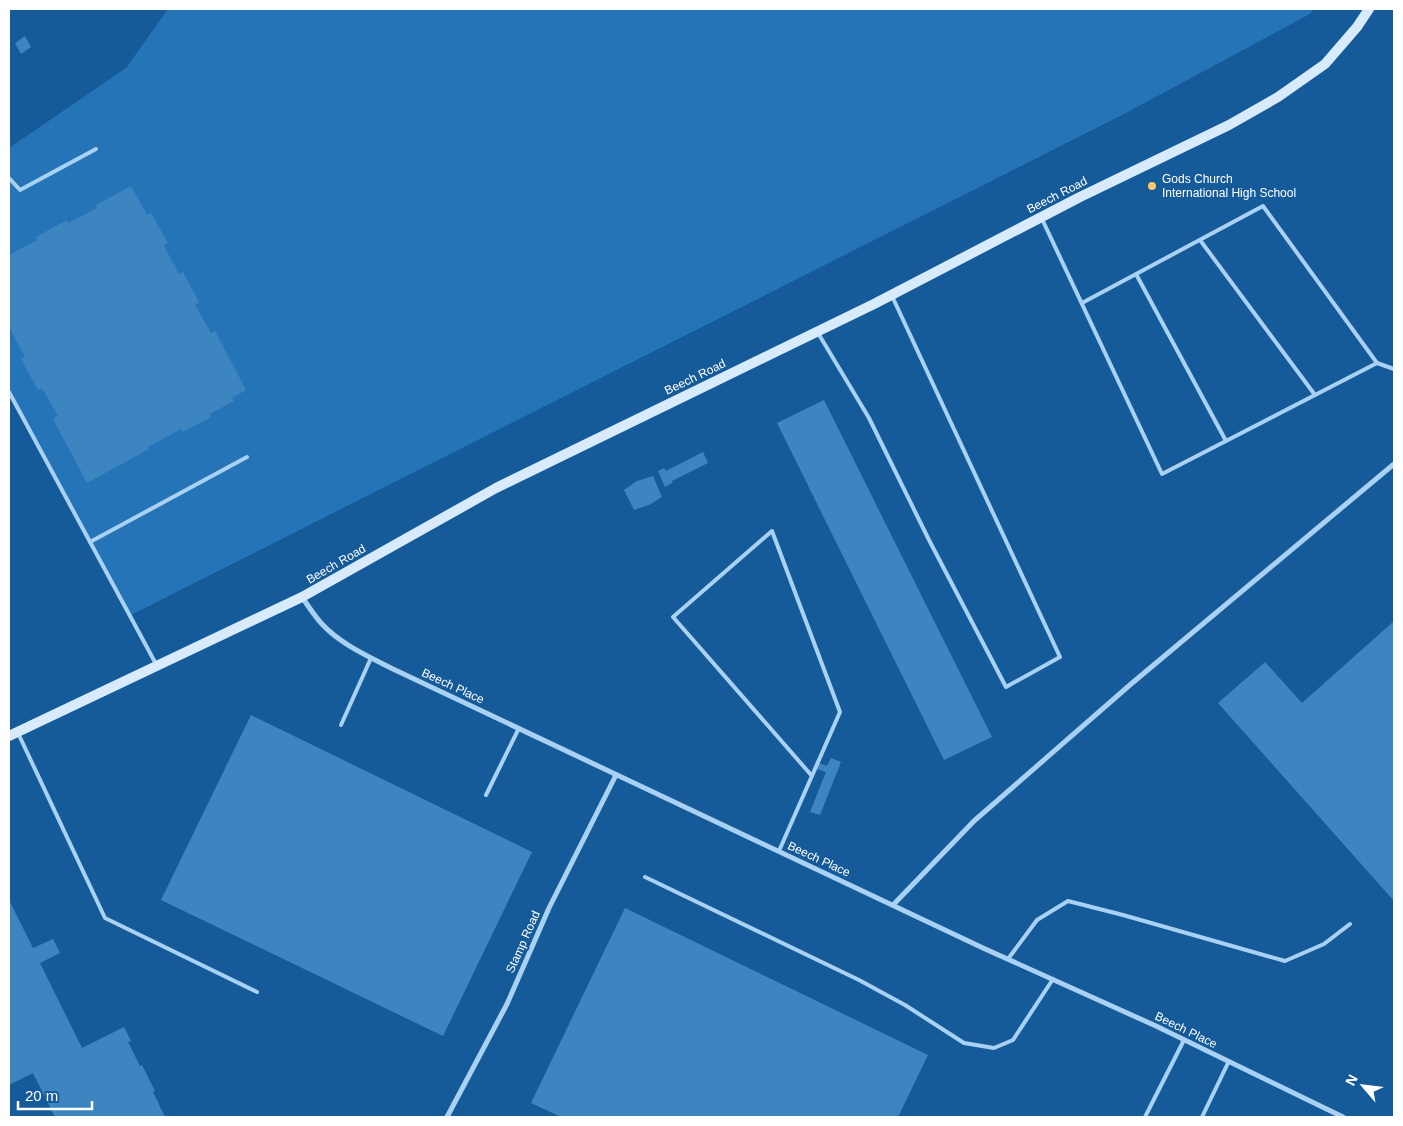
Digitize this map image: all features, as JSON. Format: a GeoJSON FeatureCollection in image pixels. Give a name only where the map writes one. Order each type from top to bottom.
{"type":"FeatureCollection","features":[{"type":"Feature","properties":{"kind":"street","name":"Beech Road"},"geometry":{"type":"LineString","coordinates":[[13,734],[302,598],[496,488],[891,295],[1041,217],[1229,125],[1278,97],[1325,64],[1370,9]]}},
{"type":"Feature","properties":{"kind":"street"},"geometry":{"type":"LineString","coordinates":[[893,905],[974,821],[1131,684],[1394,464]]}},
{"type":"Feature","properties":{"kind":"street","name":"Beech Place"},"geometry":{"type":"LineString","coordinates":[[302,598],[320,622],[336,637],[371,658],[616,775],[1184,1040],[1343,1117]]}},
{"type":"Feature","properties":{"kind":"street","name":"Stamp Road"},"geometry":{"type":"LineString","coordinates":[[447,1117],[507,1004],[549,908],[616,775]]}},
{"type":"Feature","properties":{"kind":"lane"},"geometry":{"type":"LineString","coordinates":[[9,178],[20,190],[96,149]]}},
{"type":"Feature","properties":{"kind":"lane"},"geometry":{"type":"LineString","coordinates":[[1082,302],[1263,206],[1377,363],[1394,369]]}},
{"type":"Feature","properties":{"kind":"lane"},"geometry":{"type":"LineString","coordinates":[[1041,217],[1162,474],[1377,363]]}},
{"type":"Feature","properties":{"kind":"lane"},"geometry":{"type":"LineString","coordinates":[[1200,240],[1315,395]]}},
{"type":"Feature","properties":{"kind":"lane"},"geometry":{"type":"LineString","coordinates":[[1136,274],[1226,441]]}},
{"type":"Feature","properties":{"kind":"lane"},"geometry":{"type":"LineString","coordinates":[[817,331],[869,418],[929,540],[1006,688],[1060,657],[891,295]]}},
{"type":"Feature","properties":{"kind":"lane"},"geometry":{"type":"LineString","coordinates":[[9,392],[157,666]]}},
{"type":"Feature","properties":{"kind":"lane"},"geometry":{"type":"LineString","coordinates":[[90,542],[247,457]]}},
{"type":"Feature","properties":{"kind":"lane"},"geometry":{"type":"LineString","coordinates":[[779,851],[812,776],[840,712],[772,531],[674,617],[812,776]]}},
{"type":"Feature","properties":{"kind":"lane"},"geometry":{"type":"LineString","coordinates":[[340,725],[371,658]]}},
{"type":"Feature","properties":{"kind":"lane"},"geometry":{"type":"LineString","coordinates":[[486,795],[519,728]]}},
{"type":"Feature","properties":{"kind":"lane"},"geometry":{"type":"LineString","coordinates":[[13,734],[105,918],[257,992]]}},
{"type":"Feature","properties":{"kind":"lane"},"geometry":{"type":"LineString","coordinates":[[645,877],[859,980],[905,1005],[964,1043],[994,1048],[1013,1040],[1053,979]]}},
{"type":"Feature","properties":{"kind":"lane"},"geometry":{"type":"LineString","coordinates":[[1008,959],[1037,920],[1068,901],[1285,961],[1324,944],[1350,924]]}},
{"type":"Feature","properties":{"kind":"lane"},"geometry":{"type":"LineString","coordinates":[[1146,1117],[1184,1040]]}},
{"type":"Feature","properties":{"kind":"lane"},"geometry":{"type":"LineString","coordinates":[[1202,1117],[1229,1062]]}},
{"type":"Feature","properties":{"kind":"shaded area"},"geometry":{"type":"Polygon","coordinates":[[[168,9],[1314,9],[1310,14],[1124,114],[131,615],[9,396],[9,148],[126,68],[168,9]]]}},
{"type":"Feature","properties":{"kind":"building"},"geometry":{"type":"Polygon","coordinates":[[[25,36],[31,47],[21,54],[15,43],[25,36]]]}},
{"type":"Feature","properties":{"kind":"building"},"geometry":{"type":"Polygon","coordinates":[[[131,186],[147,215],[151,213],[168,243],[164,246],[179,274],[183,272],[199,302],[195,305],[211,333],[215,331],[246,390],[232,398],[234,401],[210,414],[211,417],[183,432],[181,429],[87,483],[53,419],[58,416],[42,388],[38,390],[21,359],[25,357],[9,330],[9,255],[37,240],[36,237],[67,220],[68,223],[97,208],[96,205],[131,186]]]}},
{"type":"Feature","properties":{"kind":"building"},"geometry":{"type":"Polygon","coordinates":[[[824,400],[992,737],[944,760],[777,423],[824,400]]]}},
{"type":"Feature","properties":{"kind":"building"},"geometry":{"type":"Polygon","coordinates":[[[703,452],[708,463],[672,481],[672,483],[665,487],[658,471],[664,468],[666,471],[703,452]]]}},
{"type":"Feature","properties":{"kind":"building"},"geometry":{"type":"Polygon","coordinates":[[[653,476],[662,497],[649,505],[634,510],[624,490],[637,481],[653,476]]]}},
{"type":"Feature","properties":{"kind":"building"},"geometry":{"type":"Polygon","coordinates":[[[1394,621],[1394,901],[1218,703],[1265,662],[1302,703],[1394,621]]]}},
{"type":"Feature","properties":{"kind":"building"},"geometry":{"type":"Polygon","coordinates":[[[251,715],[532,852],[443,1036],[161,900],[251,715]]]}},
{"type":"Feature","properties":{"kind":"building"},"geometry":{"type":"Polygon","coordinates":[[[831,758],[841,762],[820,815],[810,812],[826,772],[817,769],[819,763],[827,766],[831,758]]]}},
{"type":"Feature","properties":{"kind":"building"},"geometry":{"type":"Polygon","coordinates":[[[9,900],[33,948],[53,939],[60,953],[40,963],[82,1048],[124,1027],[131,1041],[128,1042],[155,1091],[153,1092],[165,1117],[55,1117],[33,1073],[9,1085],[9,900]]]}},
{"type":"Feature","properties":{"kind":"building"},"geometry":{"type":"Polygon","coordinates":[[[625,908],[928,1055],[898,1117],[561,1117],[531,1103],[625,908]]]}},
{"type":"Feature","properties":{"kind":"place","name":"Gods Church International High School"},"geometry":{"type":"Point","coordinates":[1152,186]}}]}
